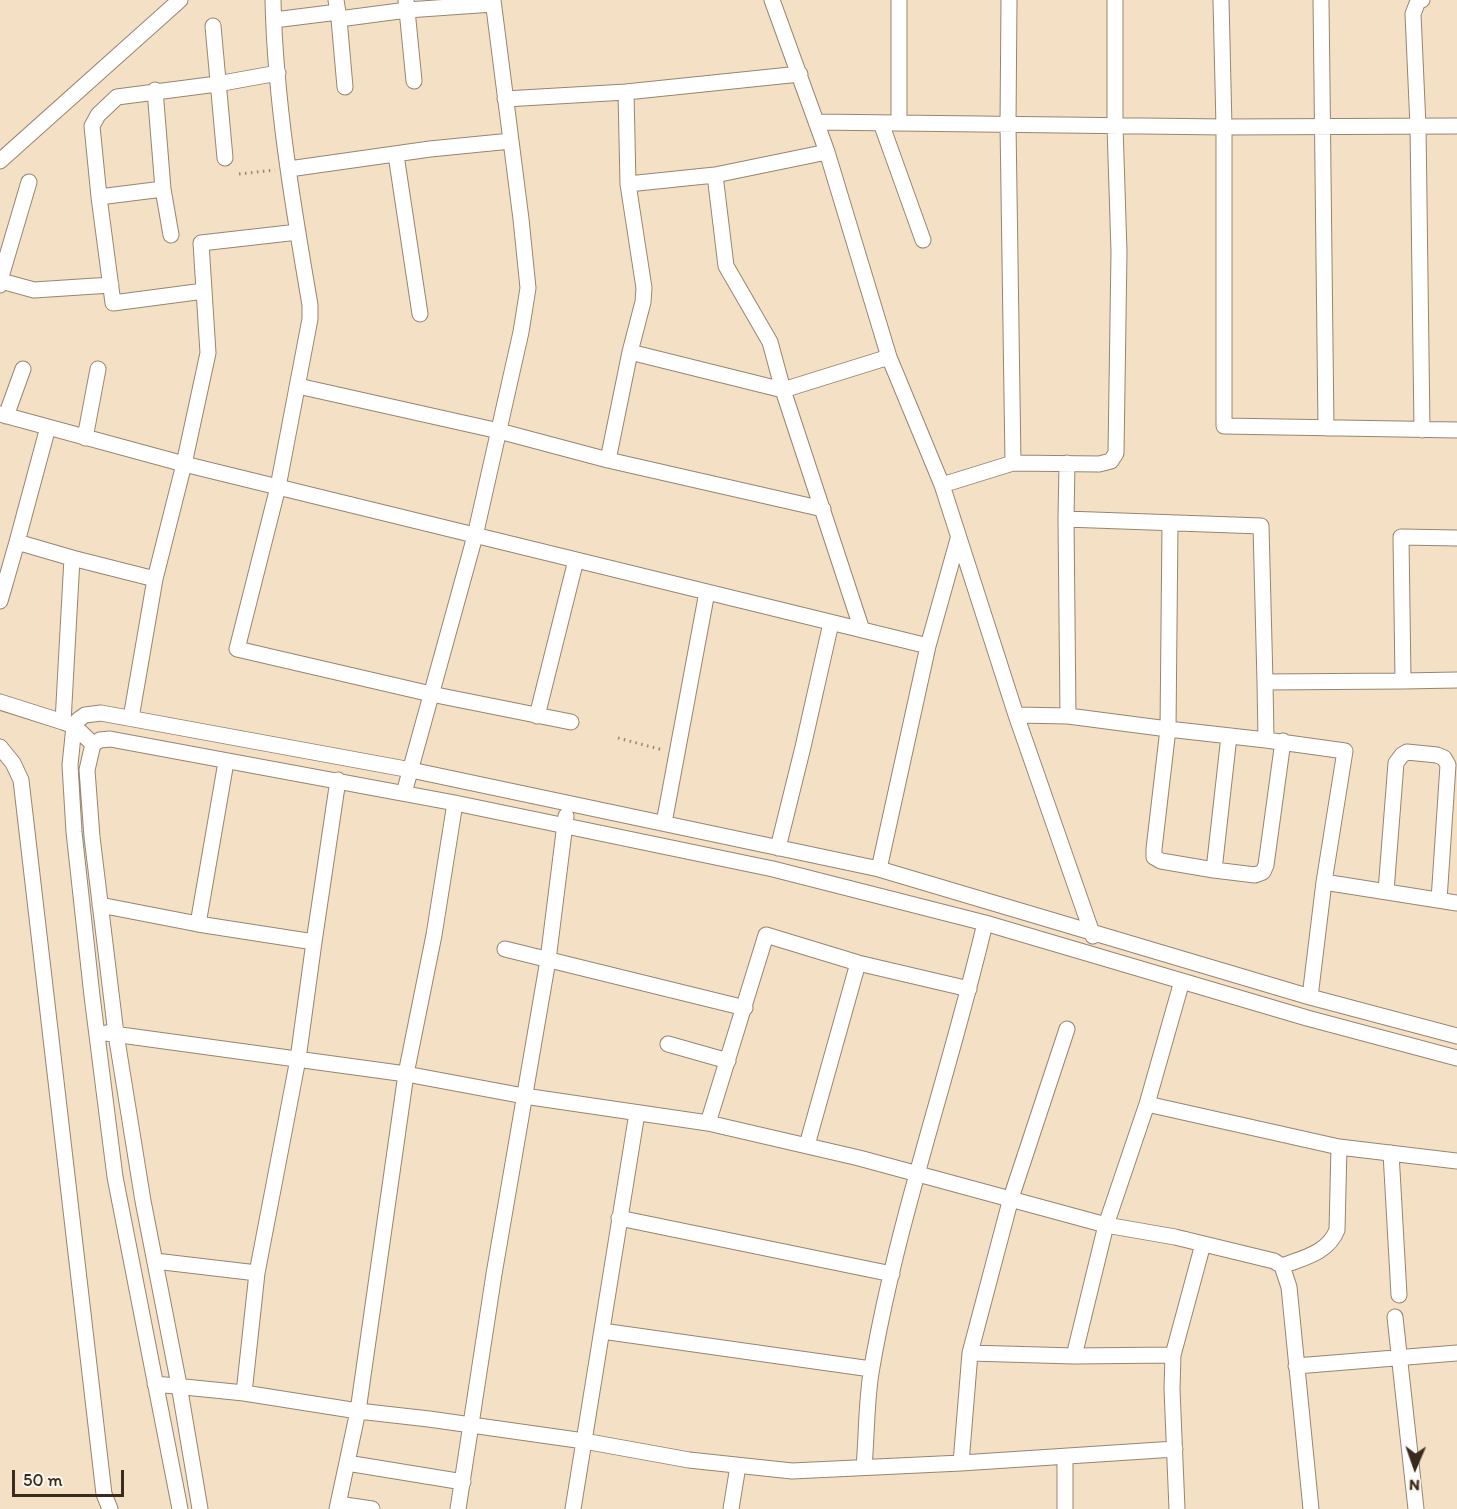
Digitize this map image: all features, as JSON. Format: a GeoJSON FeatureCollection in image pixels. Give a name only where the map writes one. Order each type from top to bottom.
{"type":"FeatureCollection","features":[{"type":"Feature","properties":{"kind":"street"},"geometry":{"type":"LineString","coordinates":[[0,161],[180,0]]}},
{"type":"Feature","properties":{"kind":"street"},"geometry":{"type":"LineString","coordinates":[[273,0],[278,73],[289,169],[310,305],[310,319],[278,487],[237,649],[431,694],[571,723]]}},
{"type":"Feature","properties":{"kind":"street"},"geometry":{"type":"LineString","coordinates":[[772,0],[827,152],[889,357],[942,485],[1016,715],[1100,956]]}},
{"type":"Feature","properties":{"kind":"street"},"geometry":{"type":"LineString","coordinates":[[899,0],[899,123]]}},
{"type":"Feature","properties":{"kind":"street"},"geometry":{"type":"LineString","coordinates":[[1010,0],[1008,124],[1013,463]]}},
{"type":"Feature","properties":{"kind":"street"},"geometry":{"type":"LineString","coordinates":[[942,485],[1013,463],[1099,464],[1111,461],[1116,453],[1119,252],[1115,126],[1115,0]]}},
{"type":"Feature","properties":{"kind":"street"},"geometry":{"type":"LineString","coordinates":[[1221,0],[1224,127],[1224,426],[1457,430]]}},
{"type":"Feature","properties":{"kind":"street"},"geometry":{"type":"LineString","coordinates":[[1321,0],[1326,428]]}},
{"type":"Feature","properties":{"kind":"street"},"geometry":{"type":"LineString","coordinates":[[1422,0],[1418,1],[1413,14],[1418,126],[1422,430]]}},
{"type":"Feature","properties":{"kind":"street"},"geometry":{"type":"LineString","coordinates":[[274,20],[337,11],[406,5],[493,2],[528,288],[522,332],[475,536],[404,793]]}},
{"type":"Feature","properties":{"kind":"street"},"geometry":{"type":"LineString","coordinates":[[406,5],[414,81]]}},
{"type":"Feature","properties":{"kind":"street"},"geometry":{"type":"LineString","coordinates":[[337,11],[345,87]]}},
{"type":"Feature","properties":{"kind":"street"},"geometry":{"type":"LineString","coordinates":[[213,26],[225,158]]}},
{"type":"Feature","properties":{"kind":"street"},"geometry":{"type":"LineString","coordinates":[[204,291],[113,303],[99,197],[92,126],[94,120],[117,97],[155,90],[217,84],[278,73]]}},
{"type":"Feature","properties":{"kind":"street"},"geometry":{"type":"LineString","coordinates":[[505,99],[626,92],[800,74]]}},
{"type":"Feature","properties":{"kind":"street"},"geometry":{"type":"LineString","coordinates":[[155,90],[164,189],[171,236]]}},
{"type":"Feature","properties":{"kind":"street"},"geometry":{"type":"LineString","coordinates":[[608,460],[630,352],[643,302],[644,288],[628,184],[626,92]]}},
{"type":"Feature","properties":{"kind":"street"},"geometry":{"type":"LineString","coordinates":[[816,122],[1322,128],[1457,126]]}},
{"type":"Feature","properties":{"kind":"street"},"geometry":{"type":"LineString","coordinates":[[881,123],[923,240]]}},
{"type":"Feature","properties":{"kind":"street"},"geometry":{"type":"LineString","coordinates":[[289,169],[430,149],[511,141]]}},
{"type":"Feature","properties":{"kind":"street"},"geometry":{"type":"LineString","coordinates":[[628,184],[715,175],[827,152]]}},
{"type":"Feature","properties":{"kind":"street"},"geometry":{"type":"LineString","coordinates":[[396,155],[420,314]]}},
{"type":"Feature","properties":{"kind":"street"},"geometry":{"type":"LineString","coordinates":[[715,175],[726,266],[770,342],[783,390],[862,630]]}},
{"type":"Feature","properties":{"kind":"street"},"geometry":{"type":"LineString","coordinates":[[29,182],[0,282],[34,290],[111,285]]}},
{"type":"Feature","properties":{"kind":"street"},"geometry":{"type":"LineString","coordinates":[[99,197],[164,189]]}},
{"type":"Feature","properties":{"kind":"street"},"geometry":{"type":"LineString","coordinates":[[131,718],[156,579],[208,352],[201,243],[298,232]]}},
{"type":"Feature","properties":{"kind":"street"},"geometry":{"type":"LineString","coordinates":[[630,352],[783,390],[889,357]]}},
{"type":"Feature","properties":{"kind":"street"},"geometry":{"type":"LineString","coordinates":[[23,369],[3,415],[184,464],[928,646]]}},
{"type":"Feature","properties":{"kind":"street"},"geometry":{"type":"LineString","coordinates":[[85,438],[98,369]]}},
{"type":"Feature","properties":{"kind":"street"},"geometry":{"type":"LineString","coordinates":[[298,386],[499,431],[608,460],[824,509]]}},
{"type":"Feature","properties":{"kind":"street"},"geometry":{"type":"LineString","coordinates":[[0,601],[2,583],[17,542],[48,428]]}},
{"type":"Feature","properties":{"kind":"street"},"geometry":{"type":"LineString","coordinates":[[1066,463],[1068,716]]}},
{"type":"Feature","properties":{"kind":"street"},"geometry":{"type":"LineString","coordinates":[[1066,519],[1261,526],[1266,740]]}},
{"type":"Feature","properties":{"kind":"street"},"geometry":{"type":"LineString","coordinates":[[1170,524],[1168,729],[1154,857],[1161,861],[1214,870],[1255,875],[1263,872],[1266,865],[1283,741]]}},
{"type":"Feature","properties":{"kind":"street"},"geometry":{"type":"LineString","coordinates":[[1403,681],[1401,537],[1457,538]]}},
{"type":"Feature","properties":{"kind":"street"},"geometry":{"type":"LineString","coordinates":[[879,869],[928,646],[958,539]]}},
{"type":"Feature","properties":{"kind":"street"},"geometry":{"type":"LineString","coordinates":[[17,542],[156,579]]}},
{"type":"Feature","properties":{"kind":"street"},"geometry":{"type":"LineString","coordinates":[[72,558],[70,765],[74,832],[96,1033],[115,1177],[180,1509]]}},
{"type":"Feature","properties":{"kind":"street"},"geometry":{"type":"LineString","coordinates":[[537,716],[576,560]]}},
{"type":"Feature","properties":{"kind":"street"},"geometry":{"type":"LineString","coordinates":[[664,823],[707,592]]}},
{"type":"Feature","properties":{"kind":"street"},"geometry":{"type":"LineString","coordinates":[[778,848],[831,622]]}},
{"type":"Feature","properties":{"kind":"street"},"geometry":{"type":"LineString","coordinates":[[1265,682],[1457,680]]}},
{"type":"Feature","properties":{"kind":"street"},"geometry":{"type":"LineString","coordinates":[[0,702],[69,724],[93,744]]}},
{"type":"Feature","properties":{"kind":"street"},"geometry":{"type":"LineString","coordinates":[[69,724],[85,715],[101,713],[131,718],[411,770],[879,869],[1310,997],[1457,1036]]}},
{"type":"Feature","properties":{"kind":"street"},"geometry":{"type":"LineString","coordinates":[[1016,715],[1068,716],[1283,741],[1345,751],[1324,882],[1310,997]]}},
{"type":"Feature","properties":{"kind":"street"},"geometry":{"type":"LineString","coordinates":[[1214,870],[1229,736]]}},
{"type":"Feature","properties":{"kind":"street"},"geometry":{"type":"LineString","coordinates":[[200,1509],[116,1034],[92,837],[87,770],[93,744],[100,740],[110,739],[226,762],[338,780],[773,869],[985,923],[1307,1018],[1457,1058]]}},
{"type":"Feature","properties":{"kind":"street"},"geometry":{"type":"LineString","coordinates":[[0,747],[13,763],[21,780],[104,1494],[110,1509]]}},
{"type":"Feature","properties":{"kind":"street"},"geometry":{"type":"LineString","coordinates":[[1386,891],[1396,763],[1407,752],[1437,756],[1444,758],[1448,765],[1439,900]]}},
{"type":"Feature","properties":{"kind":"street"},"geometry":{"type":"LineString","coordinates":[[198,924],[226,762]]}},
{"type":"Feature","properties":{"kind":"street"},"geometry":{"type":"LineString","coordinates":[[244,1393],[257,1273],[298,1059],[338,780]]}},
{"type":"Feature","properties":{"kind":"street"},"geometry":{"type":"LineString","coordinates":[[372,1509],[337,1507],[358,1411],[406,1074],[434,935],[455,803]]}},
{"type":"Feature","properties":{"kind":"street"},"geometry":{"type":"LineString","coordinates":[[458,1509],[548,960],[568,803]]}},
{"type":"Feature","properties":{"kind":"street"},"geometry":{"type":"LineString","coordinates":[[1324,882],[1457,903]]}},
{"type":"Feature","properties":{"kind":"street"},"geometry":{"type":"LineString","coordinates":[[100,905],[198,924],[315,942]]}},
{"type":"Feature","properties":{"kind":"street"},"geometry":{"type":"LineString","coordinates":[[864,1467],[871,1369],[892,1274],[985,923]]}},
{"type":"Feature","properties":{"kind":"street"},"geometry":{"type":"LineString","coordinates":[[708,1123],[766,935],[858,963],[969,989]]}},
{"type":"Feature","properties":{"kind":"street"},"geometry":{"type":"LineString","coordinates":[[505,949],[745,1008]]}},
{"type":"Feature","properties":{"kind":"street"},"geometry":{"type":"LineString","coordinates":[[807,1145],[858,963]]}},
{"type":"Feature","properties":{"kind":"street"},"geometry":{"type":"LineString","coordinates":[[1074,1356],[1106,1225],[1147,1104],[1182,981]]}},
{"type":"Feature","properties":{"kind":"street"},"geometry":{"type":"LineString","coordinates":[[961,1463],[970,1353],[1011,1198],[1067,1029]]}},
{"type":"Feature","properties":{"kind":"street"},"geometry":{"type":"LineString","coordinates":[[96,1033],[406,1074],[524,1096],[708,1123],[807,1145],[1106,1225],[1274,1261],[1282,1266],[1288,1287],[1311,1509]]}},
{"type":"Feature","properties":{"kind":"street"},"geometry":{"type":"LineString","coordinates":[[668,1044],[728,1061]]}},
{"type":"Feature","properties":{"kind":"street"},"geometry":{"type":"LineString","coordinates":[[1147,1104],[1339,1147],[1457,1161]]}},
{"type":"Feature","properties":{"kind":"street"},"geometry":{"type":"LineString","coordinates":[[573,1509],[637,1113]]}},
{"type":"Feature","properties":{"kind":"street"},"geometry":{"type":"LineString","coordinates":[[1282,1266],[1320,1251],[1334,1239],[1337,1230],[1339,1147]]}},
{"type":"Feature","properties":{"kind":"street"},"geometry":{"type":"LineString","coordinates":[[1391,1153],[1399,1295]]}},
{"type":"Feature","properties":{"kind":"street"},"geometry":{"type":"LineString","coordinates":[[619,1218],[892,1274]]}},
{"type":"Feature","properties":{"kind":"street"},"geometry":{"type":"LineString","coordinates":[[1177,1509],[1172,1389],[1173,1354],[1203,1244]]}},
{"type":"Feature","properties":{"kind":"street"},"geometry":{"type":"LineString","coordinates":[[155,1261],[257,1273]]}},
{"type":"Feature","properties":{"kind":"street"},"geometry":{"type":"LineString","coordinates":[[1395,1317],[1416,1509]]}},
{"type":"Feature","properties":{"kind":"street"},"geometry":{"type":"LineString","coordinates":[[602,1331],[871,1369]]}},
{"type":"Feature","properties":{"kind":"street"},"geometry":{"type":"LineString","coordinates":[[970,1353],[1074,1356],[1173,1354]]}},
{"type":"Feature","properties":{"kind":"street"},"geometry":{"type":"LineString","coordinates":[[1296,1366],[1457,1353]]}},
{"type":"Feature","properties":{"kind":"street"},"geometry":{"type":"LineString","coordinates":[[155,1384],[244,1393],[358,1411],[584,1441],[689,1460],[792,1471],[1175,1449]]}},
{"type":"Feature","properties":{"kind":"street"},"geometry":{"type":"LineString","coordinates":[[1065,1456],[1065,1509]]}},
{"type":"Feature","properties":{"kind":"street"},"geometry":{"type":"LineString","coordinates":[[347,1462],[463,1482]]}},
{"type":"Feature","properties":{"kind":"street"},"geometry":{"type":"LineString","coordinates":[[731,1509],[738,1466]]}},
{"type":"Feature","properties":{"kind":"path"},"geometry":{"type":"LineString","coordinates":[[239,174],[289,169]]}},
{"type":"Feature","properties":{"kind":"path"},"geometry":{"type":"LineString","coordinates":[[618,738],[676,754]]}}]}
